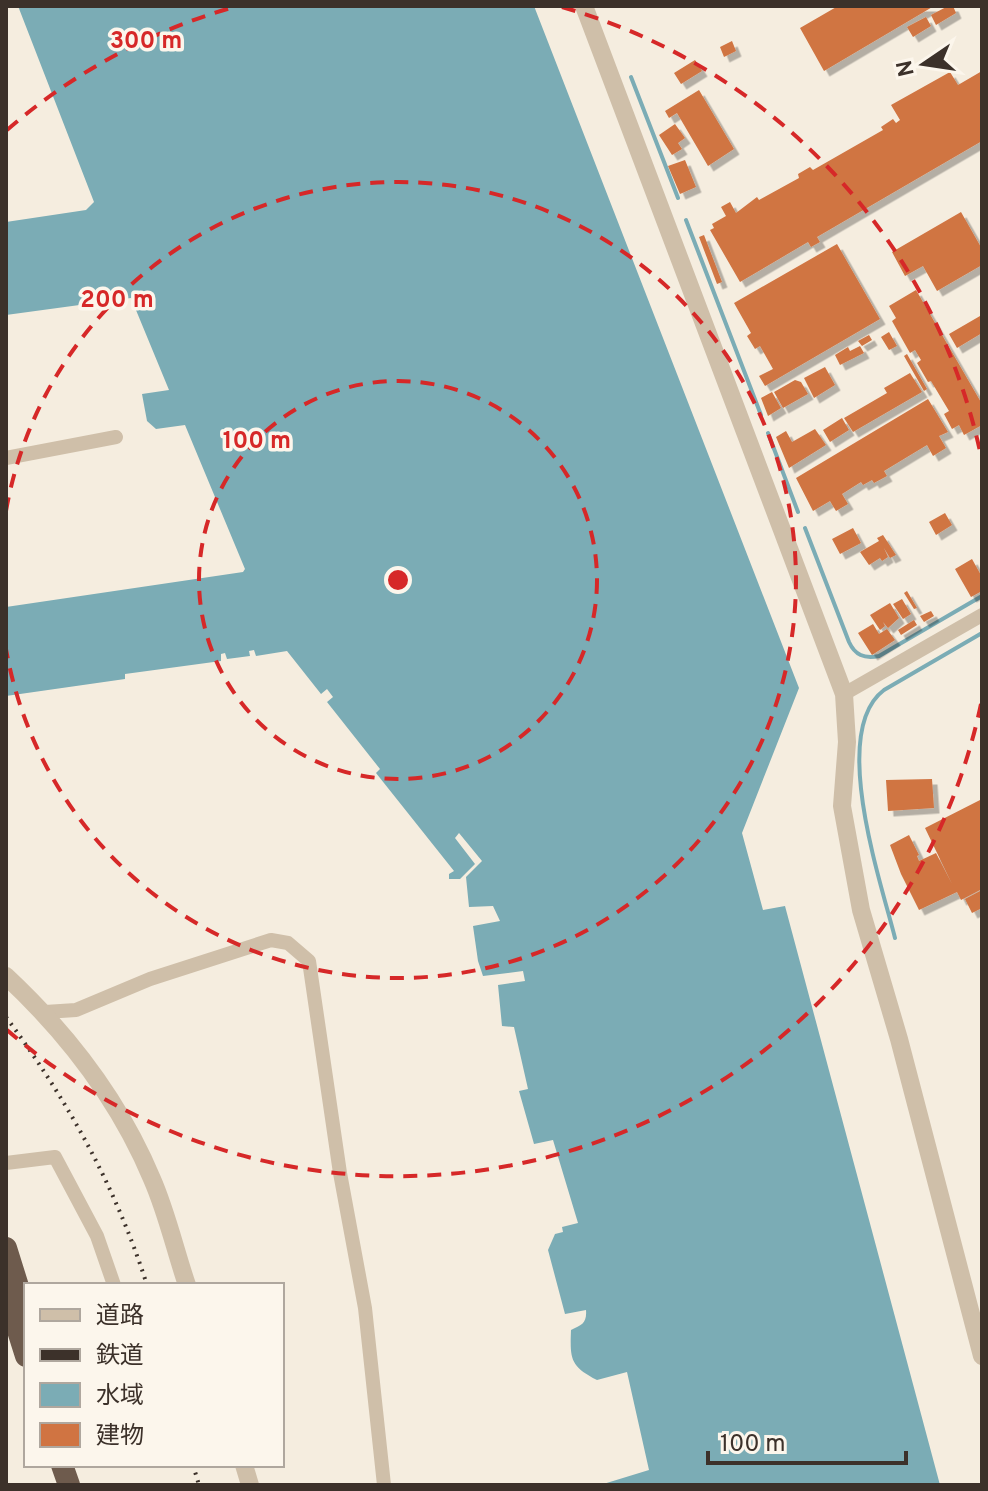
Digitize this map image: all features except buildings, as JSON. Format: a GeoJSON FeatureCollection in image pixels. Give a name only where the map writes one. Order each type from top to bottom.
{"type":"FeatureCollection","features":[{"type":"Feature","properties":{"kind":"highway"},"geometry":{"type":"LineString","coordinates":[[6,1248],[24,1306]]}},
{"type":"Feature","properties":{"kind":"highway"},"geometry":{"type":"LineString","coordinates":[[6,1293],[19,1342]]}},
{"type":"Feature","properties":{"kind":"street"},"geometry":{"type":"LineString","coordinates":[[584,6],[844,694],[847,742],[842,806],[861,910],[904,1055],[982,1356]]}},
{"type":"Feature","properties":{"kind":"street"},"geometry":{"type":"LineString","coordinates":[[6,458],[116,437]]}},
{"type":"Feature","properties":{"kind":"street"},"geometry":{"type":"LineString","coordinates":[[844,694],[982,615]]}},
{"type":"Feature","properties":{"kind":"street"},"geometry":{"type":"LineString","coordinates":[[45,1012],[76,1010],[150,979],[271,940],[288,943],[309,961],[340,1173],[365,1308],[384,1485]]}},
{"type":"Feature","properties":{"kind":"street"},"geometry":{"type":"LineString","coordinates":[[6,976],[45,1012],[106,1089],[154,1182],[186,1283]]}},
{"type":"Feature","properties":{"kind":"street"},"geometry":{"type":"LineString","coordinates":[[6,1163],[55,1157],[97,1236],[113,1283]]}},
{"type":"Feature","properties":{"kind":"water"},"geometry":{"type":"Polygon","coordinates":[[[18,6],[534,6],[799,688],[742,833],[763,910],[785,906],[940,1485],[600,1485],[649,1470],[627,1372],[597,1380],[577,1366],[572,1355],[571,1330],[583,1323],[586,1310],[565,1314],[548,1250],[555,1234],[563,1232],[562,1227],[578,1223],[553,1140],[534,1144],[519,1091],[528,1089],[514,1027],[502,1026],[498,985],[525,981],[523,971],[483,976],[478,961],[473,926],[500,921],[493,906],[469,907],[466,877],[482,861],[459,833],[455,838],[475,864],[460,879],[449,879],[449,874],[454,871],[376,773],[380,769],[327,702],[333,697],[327,689],[321,694],[287,651],[256,656],[254,650],[249,651],[250,656],[227,659],[225,653],[221,654],[221,661],[125,674],[125,679],[6,696],[6,607],[243,572],[245,569],[185,425],[156,429],[147,421],[142,394],[169,390],[131,298],[6,315],[6,222],[86,210],[94,202],[18,6]]]}},
{"type":"Feature","properties":{"kind":"waterway"},"geometry":{"type":"LineString","coordinates":[[631,77],[678,198]]}},
{"type":"Feature","properties":{"kind":"waterway"},"geometry":{"type":"LineString","coordinates":[[686,220],[761,415]]}},
{"type":"Feature","properties":{"kind":"waterway"},"geometry":{"type":"LineString","coordinates":[[768,433],[798,512]]}},
{"type":"Feature","properties":{"kind":"waterway"},"geometry":{"type":"LineString","coordinates":[[805,528],[849,642],[861,655],[879,656],[982,596]]}},
{"type":"Feature","properties":{"kind":"waterway"},"geometry":{"type":"LineString","coordinates":[[895,938],[864,808],[860,772],[861,738],[868,710],[884,690],[982,633]]}},
{"type":"Feature","properties":{"kind":"railway"},"geometry":{"type":"LineString","coordinates":[[6,1017],[50,1080],[88,1145],[120,1213],[146,1283]]}},
{"type":"Feature","properties":{"kind":"railway"},"geometry":{"type":"LineString","coordinates":[[194,1467],[199,1485]]}}]}
